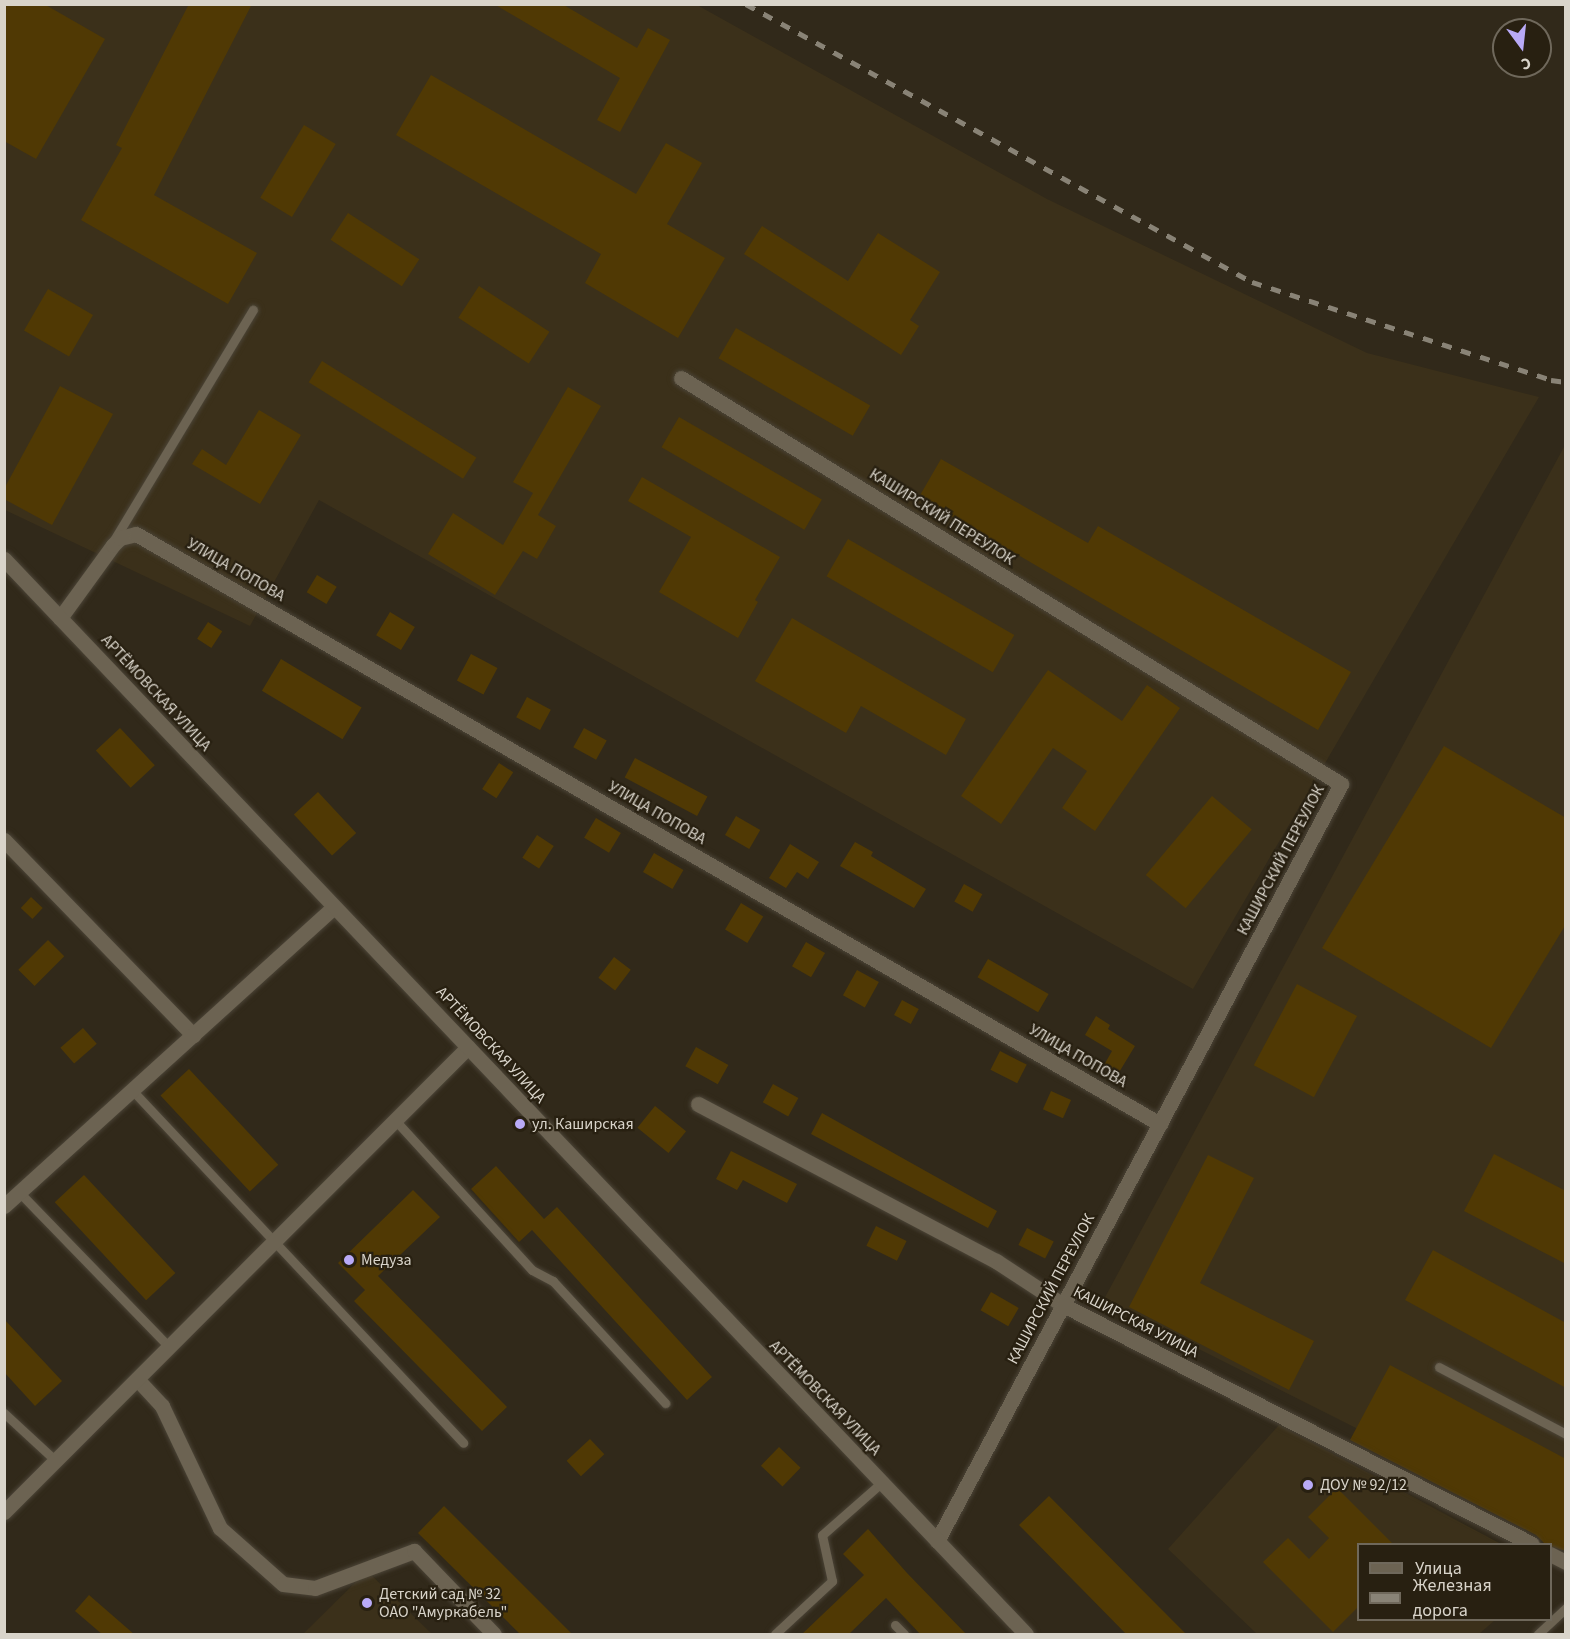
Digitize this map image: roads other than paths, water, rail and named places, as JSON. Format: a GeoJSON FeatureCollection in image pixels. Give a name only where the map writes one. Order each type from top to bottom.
{"type":"FeatureCollection","features":[{"type":"Feature","properties":{"kind":"street","name":"КАШИРСКИЙ ПЕРЕУЛОК"},"geometry":{"type":"LineString","coordinates":[[681,378],[1341,784],[937,1541]]}},
{"type":"Feature","properties":{"kind":"street","name":"УЛИЦА ПОПОВА"},"geometry":{"type":"LineString","coordinates":[[100,563],[120,538],[136,534],[1160,1124]]}},
{"type":"Feature","properties":{"kind":"street","name":"АРТЁМОВСКАЯ УЛИЦА"},"geometry":{"type":"LineString","coordinates":[[4,559],[1026,1635]]}},
{"type":"Feature","properties":{"kind":"street"},"geometry":{"type":"LineString","coordinates":[[60,618],[100,563]]}},
{"type":"Feature","properties":{"kind":"street"},"geometry":{"type":"LineString","coordinates":[[4,840],[193,1035]]}},
{"type":"Feature","properties":{"kind":"street"},"geometry":{"type":"LineString","coordinates":[[4,1206],[334,906]]}},
{"type":"Feature","properties":{"kind":"street"},"geometry":{"type":"LineString","coordinates":[[4,1512],[468,1047]]}},
{"type":"Feature","properties":{"kind":"street","name":"КАШИРСКАЯ УЛИЦА"},"geometry":{"type":"LineString","coordinates":[[698,1104],[996,1261],[1062,1305],[1528,1543]]}},
{"type":"Feature","properties":{"kind":"street"},"geometry":{"type":"LineString","coordinates":[[137,1379],[162,1406],[220,1528],[283,1584],[315,1588],[414,1551],[494,1635]]}},
{"type":"Feature","properties":{"kind":"street"},"geometry":{"type":"LineString","coordinates":[[1552,1555],[1566,1562]]}},
{"type":"Feature","properties":{"kind":"lane"},"geometry":{"type":"LineString","coordinates":[[100,563],[253,310]]}},
{"type":"Feature","properties":{"kind":"lane"},"geometry":{"type":"LineString","coordinates":[[132,1090],[463,1443]]}},
{"type":"Feature","properties":{"kind":"lane"},"geometry":{"type":"LineString","coordinates":[[395,1120],[532,1270],[553,1281],[665,1403]]}},
{"type":"Feature","properties":{"kind":"lane"},"geometry":{"type":"LineString","coordinates":[[20,1192],[169,1347]]}},
{"type":"Feature","properties":{"kind":"lane"},"geometry":{"type":"LineString","coordinates":[[1438,1367],[1566,1434]]}},
{"type":"Feature","properties":{"kind":"lane"},"geometry":{"type":"LineString","coordinates":[[4,1413],[56,1461]]}},
{"type":"Feature","properties":{"kind":"lane"},"geometry":{"type":"LineString","coordinates":[[775,1635],[832,1581],[822,1534],[881,1483]]}},
{"type":"Feature","properties":{"kind":"lane"},"geometry":{"type":"LineString","coordinates":[[1538,1635],[1566,1608]]}},
{"type":"Feature","properties":{"kind":"lane"},"geometry":{"type":"LineString","coordinates":[[895,1625],[904,1635]]}},
{"type":"Feature","properties":{"kind":"railway"},"geometry":{"type":"LineString","coordinates":[[746,4],[1252,282],[1551,380],[1566,382]]}},
{"type":"Feature","properties":{"kind":"place","name":"ул. Каширская"},"geometry":{"type":"Point","coordinates":[520,1124]}},
{"type":"Feature","properties":{"kind":"place","name":"Медуза"},"geometry":{"type":"Point","coordinates":[349,1260]}},
{"type":"Feature","properties":{"kind":"place","name":"ДОУ № 92/12"},"geometry":{"type":"Point","coordinates":[1308,1485]}},
{"type":"Feature","properties":{"kind":"place","name":"Детский сад № 32 ОАО \"Амуркабель\""},"geometry":{"type":"Point","coordinates":[367,1603]}}]}
